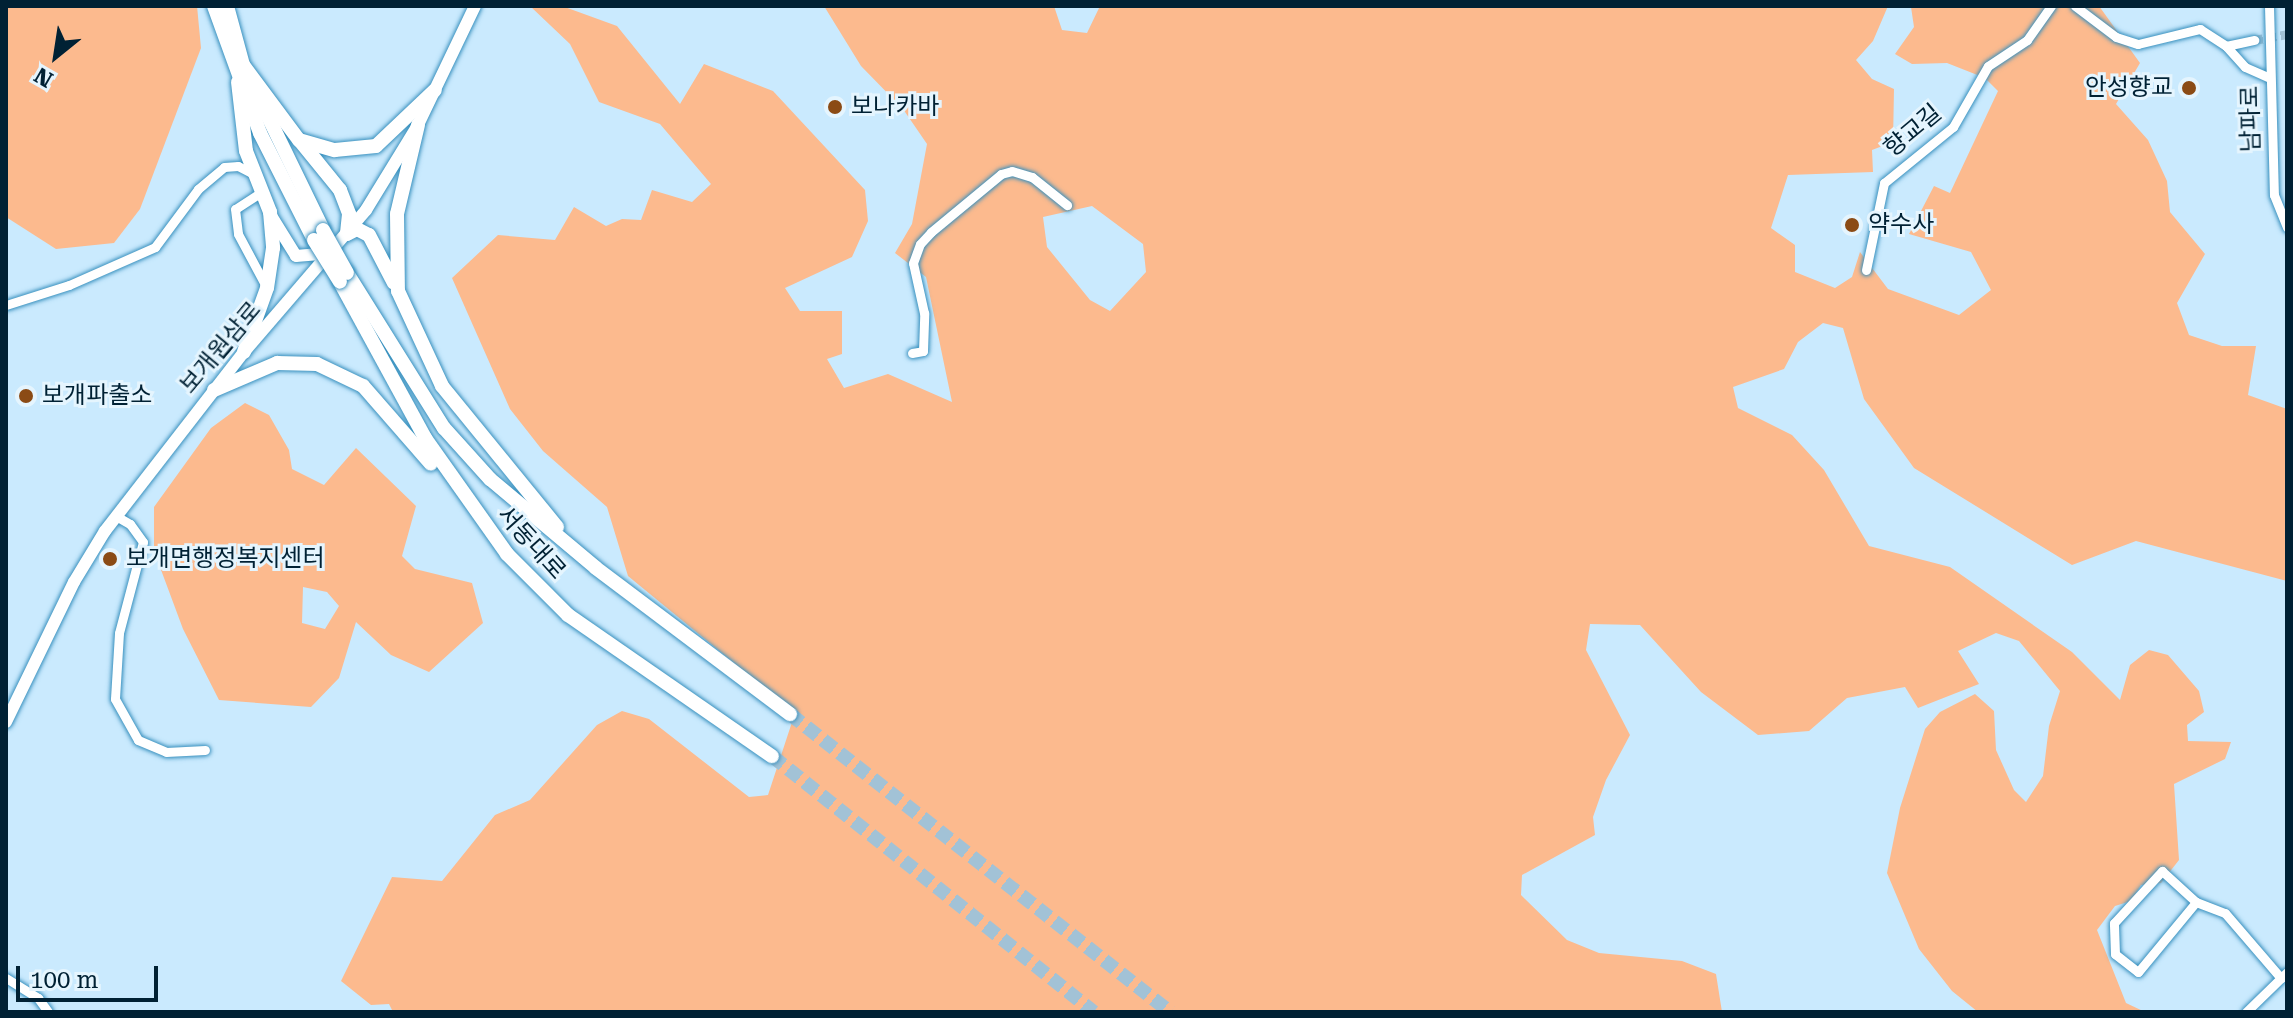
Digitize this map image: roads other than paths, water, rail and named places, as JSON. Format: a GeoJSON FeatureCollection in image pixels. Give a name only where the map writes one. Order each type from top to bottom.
{"type":"FeatureCollection","features":[{"type":"Feature","properties":{"kind":"highway"},"geometry":{"type":"LineString","coordinates":[[214,6],[238,82],[343,277]]}},
{"type":"Feature","properties":{"kind":"highway"},"geometry":{"type":"LineString","coordinates":[[227,6],[243,65],[318,235]]}},
{"type":"Feature","properties":{"kind":"highway"},"geometry":{"type":"LineString","coordinates":[[243,65],[340,190],[349,214],[347,234]]}},
{"type":"Feature","properties":{"kind":"highway"},"geometry":{"type":"LineString","coordinates":[[238,82],[246,151],[270,212],[273,248],[267,288],[244,352]]}},
{"type":"Feature","properties":{"kind":"highway"},"geometry":{"type":"LineString","coordinates":[[299,140],[335,150],[376,146],[435,90]]}},
{"type":"Feature","properties":{"kind":"highway"},"geometry":{"type":"LineString","coordinates":[[398,291],[397,214],[418,125]]}},
{"type":"Feature","properties":{"kind":"highway"},"geometry":{"type":"LineString","coordinates":[[347,234],[357,229],[369,235],[442,386],[538,507],[596,568]]}},
{"type":"Feature","properties":{"kind":"highway","name":"서동대로"},"geometry":{"type":"LineString","coordinates":[[343,277],[425,438],[507,554],[568,615],[772,756]]}},
{"type":"Feature","properties":{"kind":"highway","name":"서동대로"},"geometry":{"type":"LineString","coordinates":[[343,277],[444,428],[490,479],[596,568],[790,714]]}},
{"type":"Feature","properties":{"kind":"highway"},"geometry":{"type":"LineString","coordinates":[[214,390],[277,363],[317,364],[340,373],[384,405],[458,504],[507,554]]}},
{"type":"Feature","properties":{"kind":"main road","name":"보개원삼로"},"geometry":{"type":"LineString","coordinates":[[6,722],[74,582],[116,516],[244,352],[347,234],[418,125],[475,6]]}},
{"type":"Feature","properties":{"kind":"main road"},"geometry":{"type":"LineString","coordinates":[[270,212],[296,256],[331,253]]}},
{"type":"Feature","properties":{"kind":"street","name":"향교길"},"geometry":{"type":"LineString","coordinates":[[1866,270],[1884,183],[1953,127],[1988,66],[2027,40],[2051,6]]}},
{"type":"Feature","properties":{"kind":"street"},"geometry":{"type":"LineString","coordinates":[[2075,6],[2116,37],[2138,44],[2200,29],[2226,46],[2245,67],[2270,78]]}},
{"type":"Feature","properties":{"kind":"street","name":"남파로"},"geometry":{"type":"LineString","coordinates":[[2269,6],[2274,195],[2287,228]]}},
{"type":"Feature","properties":{"kind":"street"},"geometry":{"type":"LineString","coordinates":[[2226,46],[2254,40]]}},
{"type":"Feature","properties":{"kind":"street"},"geometry":{"type":"LineString","coordinates":[[6,305],[69,285],[155,247],[198,189],[224,167],[238,166],[256,176]]}},
{"type":"Feature","properties":{"kind":"street"},"geometry":{"type":"LineString","coordinates":[[912,353],[923,351],[924,313],[913,263],[931,232],[1001,174],[1012,171],[1032,177],[1067,205]]}},
{"type":"Feature","properties":{"kind":"street"},"geometry":{"type":"LineString","coordinates":[[263,191],[235,209],[238,234],[267,288]]}},
{"type":"Feature","properties":{"kind":"street"},"geometry":{"type":"LineString","coordinates":[[116,516],[130,524],[143,542],[119,633],[115,699],[138,740],[166,752],[205,750]]}},
{"type":"Feature","properties":{"kind":"street"},"geometry":{"type":"LineString","coordinates":[[2196,902],[2138,972],[2115,954],[2114,923],[2162,871],[2196,902],[2225,913],[2284,975],[2246,1012]]}},
{"type":"Feature","properties":{"kind":"street"},"geometry":{"type":"LineString","coordinates":[[6,978],[38,998],[48,1012]]}},
{"type":"Feature","properties":{"kind":"tunnel"},"geometry":{"type":"LineString","coordinates":[[2254,40],[2287,34]]}},
{"type":"Feature","properties":{"kind":"tunnel"},"geometry":{"type":"LineString","coordinates":[[790,714],[1170,1012]]}},
{"type":"Feature","properties":{"kind":"tunnel"},"geometry":{"type":"LineString","coordinates":[[772,756],[1094,1012]]}},
{"type":"Feature","properties":{"kind":"place","name":"안성향교"},"geometry":{"type":"Point","coordinates":[2189,88]}},
{"type":"Feature","properties":{"kind":"place","name":"보나카바"},"geometry":{"type":"Point","coordinates":[835,107]}},
{"type":"Feature","properties":{"kind":"place","name":"약수사"},"geometry":{"type":"Point","coordinates":[1852,225]}},
{"type":"Feature","properties":{"kind":"place","name":"보개파출소"},"geometry":{"type":"Point","coordinates":[26,396]}},
{"type":"Feature","properties":{"kind":"place","name":"보개면행정복지센터"},"geometry":{"type":"Point","coordinates":[110,559]}}]}
